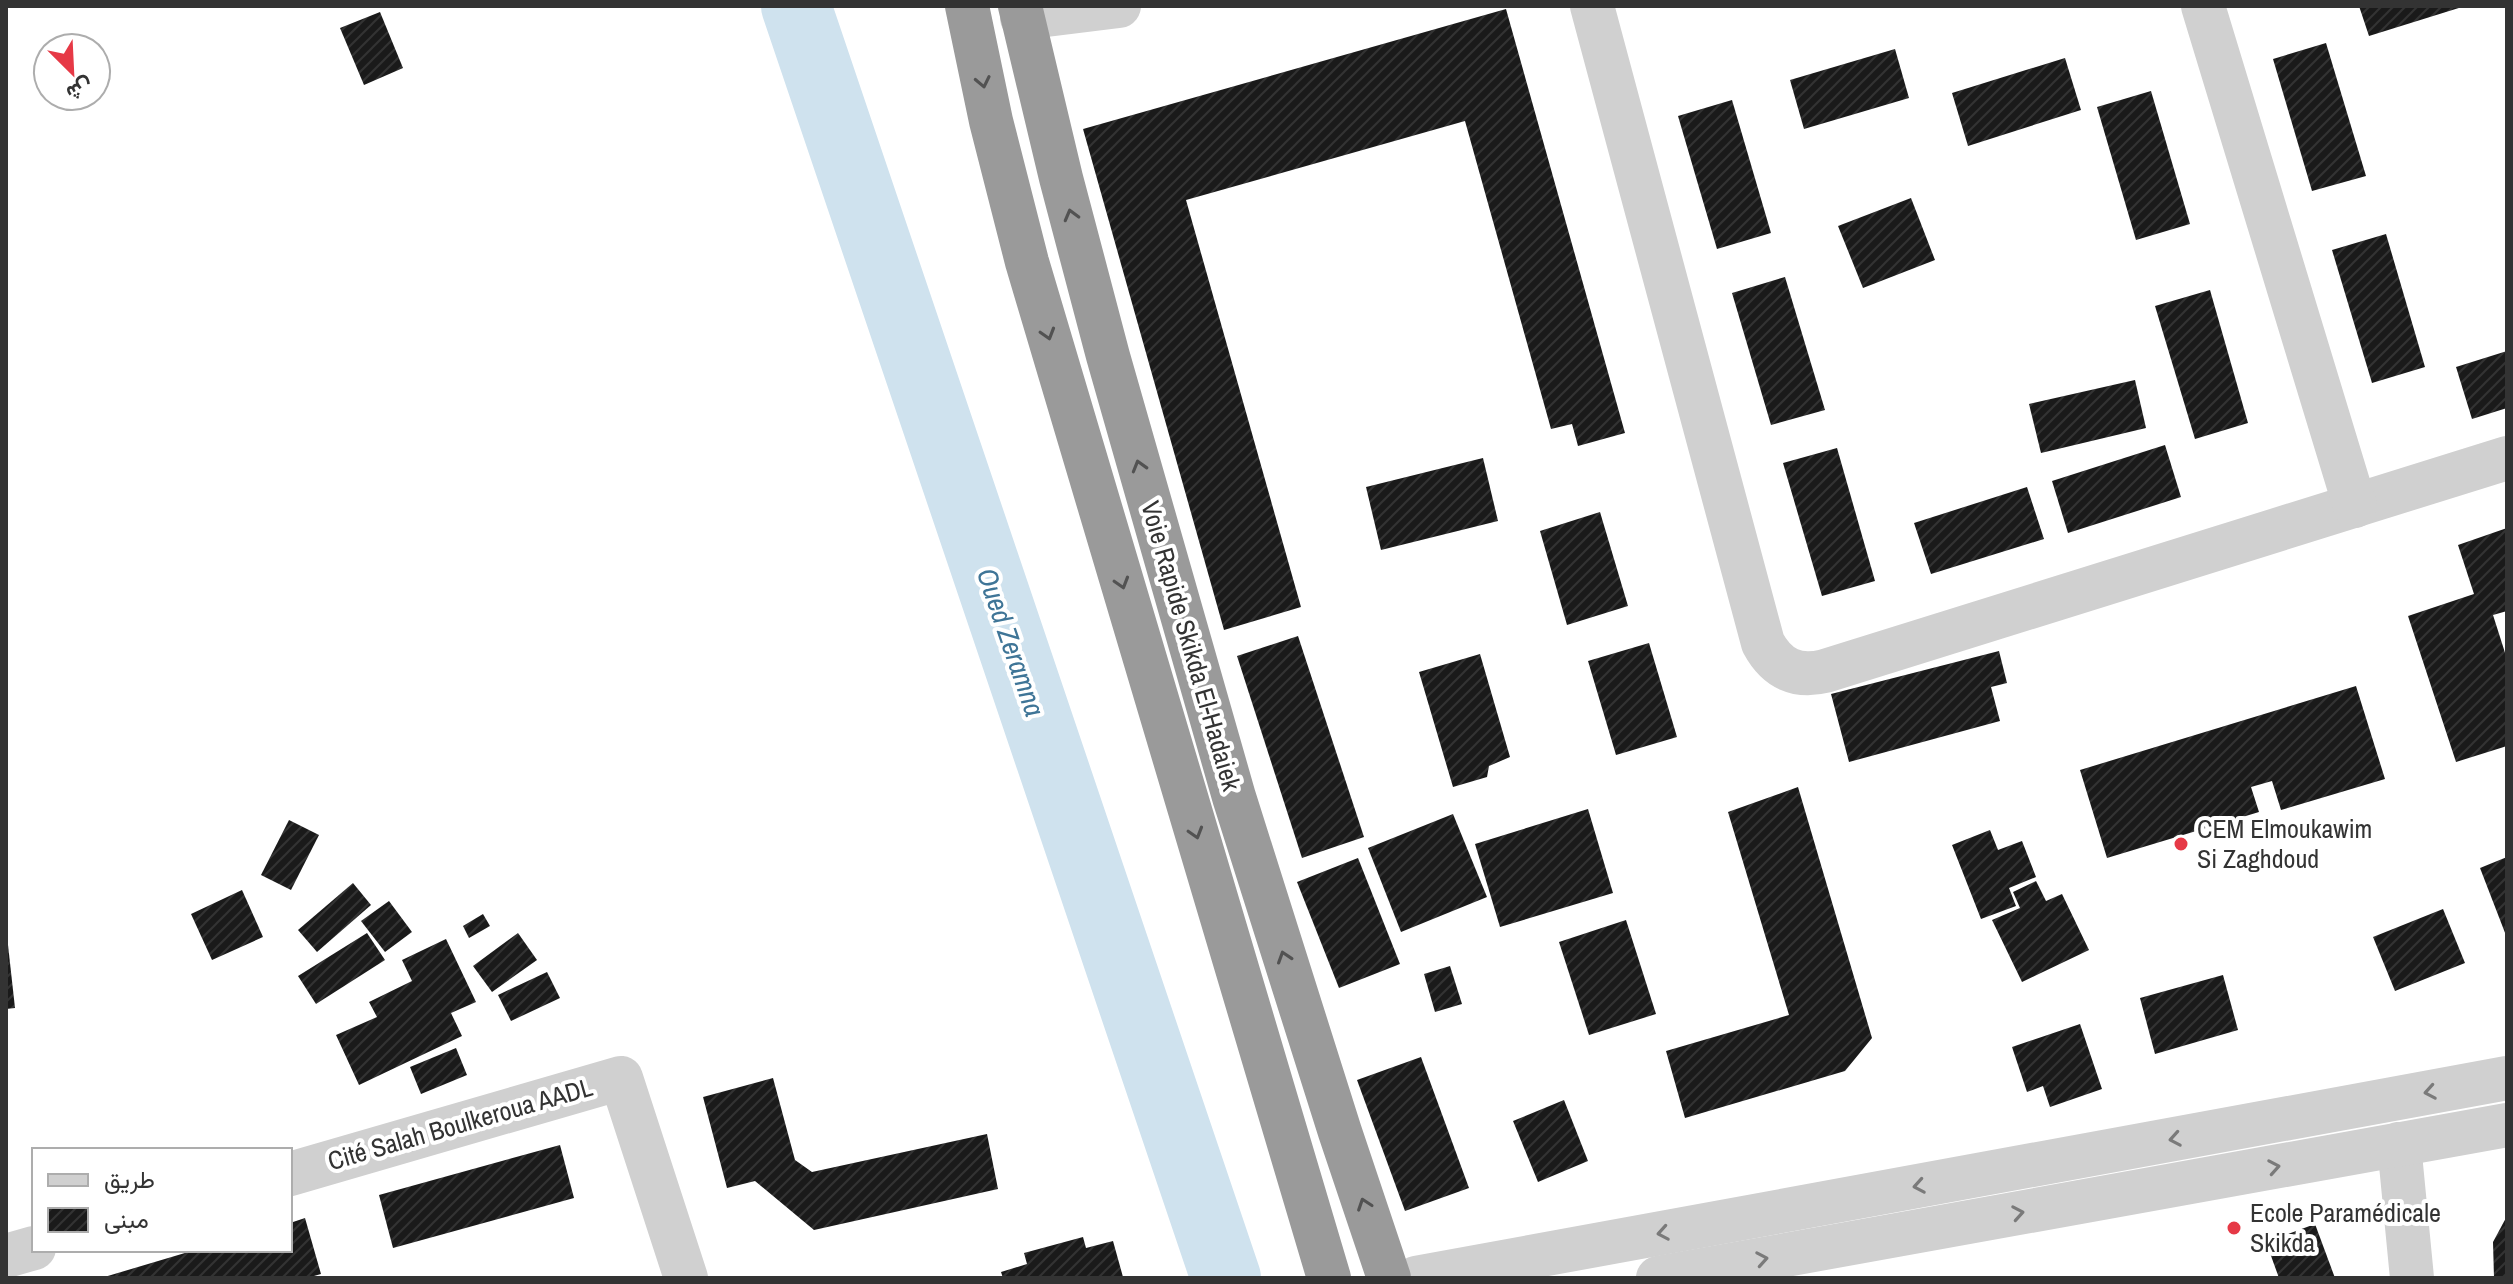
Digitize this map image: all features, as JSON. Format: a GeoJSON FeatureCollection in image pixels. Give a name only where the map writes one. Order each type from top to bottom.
{"type":"FeatureCollection","features":[{"type":"Feature","properties":{"kind":"highway","name":"Voie Rapide Skikda El-Hadaiek"},"geometry":{"type":"LineString","coordinates":[[967,6],[991,121],[1027,262],[1329,1278]]}},
{"type":"Feature","properties":{"kind":"highway","name":"Voie Rapide Skikda El-Hadaiek"},"geometry":{"type":"LineString","coordinates":[[1021,12],[1108,356],[1234,797],[1389,1278]]}},
{"type":"Feature","properties":{"kind":"street"},"geometry":{"type":"LineString","coordinates":[[1021,12],[1119,6]]}},
{"type":"Feature","properties":{"kind":"street"},"geometry":{"type":"LineString","coordinates":[[1592,6],[1763,643],[1770,657],[1781,667],[1810,675],[1825,671],[2507,458]]}},
{"type":"Feature","properties":{"kind":"street"},"geometry":{"type":"LineString","coordinates":[[2203,6],[2355,506]]}},
{"type":"Feature","properties":{"kind":"street","name":"Cité Salah Boulkeroua AADL"},"geometry":{"type":"LineString","coordinates":[[292,1173],[621,1078],[675,1275]]}},
{"type":"Feature","properties":{"kind":"street"},"geometry":{"type":"LineString","coordinates":[[1416,1278],[2507,1078]]}},
{"type":"Feature","properties":{"kind":"street"},"geometry":{"type":"LineString","coordinates":[[1658,1278],[2507,1125]]}},
{"type":"Feature","properties":{"kind":"street"},"geometry":{"type":"LineString","coordinates":[[2399,1144],[2412,1278]]}},
{"type":"Feature","properties":{"kind":"street"},"geometry":{"type":"LineString","coordinates":[[6,1256],[32,1249]]}},
{"type":"Feature","properties":{"kind":"building"},"geometry":{"type":"Polygon","coordinates":[[[2359,6],[2462,6],[2462,7],[2369,36],[2359,6]]]}},
{"type":"Feature","properties":{"kind":"building"},"geometry":{"type":"Polygon","coordinates":[[[1506,9],[1625,433],[1578,446],[1572,424],[1551,429],[1465,121],[1186,200],[1301,607],[1224,630],[1083,129],[1506,9]]]}},
{"type":"Feature","properties":{"kind":"building"},"geometry":{"type":"Polygon","coordinates":[[[380,12],[403,68],[364,85],[340,28],[380,12]]]}},
{"type":"Feature","properties":{"kind":"building"},"geometry":{"type":"Polygon","coordinates":[[[2326,43],[2366,176],[2312,191],[2273,59],[2326,43]]]}},
{"type":"Feature","properties":{"kind":"building"},"geometry":{"type":"Polygon","coordinates":[[[1895,49],[1909,98],[1804,129],[1790,80],[1895,49]]]}},
{"type":"Feature","properties":{"kind":"building"},"geometry":{"type":"Polygon","coordinates":[[[2065,58],[2081,110],[1968,146],[1952,93],[2065,58]]]}},
{"type":"Feature","properties":{"kind":"building"},"geometry":{"type":"Polygon","coordinates":[[[2151,91],[2190,224],[2136,240],[2097,107],[2151,91]]]}},
{"type":"Feature","properties":{"kind":"building"},"geometry":{"type":"Polygon","coordinates":[[[1732,100],[1771,233],[1717,249],[1678,116],[1732,100]]]}},
{"type":"Feature","properties":{"kind":"building"},"geometry":{"type":"Polygon","coordinates":[[[1911,198],[1935,260],[1863,288],[1838,226],[1911,198]]]}},
{"type":"Feature","properties":{"kind":"building"},"geometry":{"type":"Polygon","coordinates":[[[2386,234],[2425,367],[2372,383],[2332,250],[2386,234]]]}},
{"type":"Feature","properties":{"kind":"building"},"geometry":{"type":"Polygon","coordinates":[[[1785,277],[1825,410],[1771,425],[1732,293],[1785,277]]]}},
{"type":"Feature","properties":{"kind":"building"},"geometry":{"type":"Polygon","coordinates":[[[2210,290],[2248,423],[2195,439],[2155,306],[2210,290]]]}},
{"type":"Feature","properties":{"kind":"building"},"geometry":{"type":"Polygon","coordinates":[[[2507,351],[2507,408],[2472,419],[2456,367],[2507,351]]]}},
{"type":"Feature","properties":{"kind":"building"},"geometry":{"type":"Polygon","coordinates":[[[2135,380],[2146,428],[2041,453],[2029,404],[2135,380]]]}},
{"type":"Feature","properties":{"kind":"building"},"geometry":{"type":"Polygon","coordinates":[[[2165,445],[2181,497],[2068,533],[2052,481],[2165,445]]]}},
{"type":"Feature","properties":{"kind":"building"},"geometry":{"type":"Polygon","coordinates":[[[1837,448],[1875,581],[1822,596],[1783,463],[1837,448]]]}},
{"type":"Feature","properties":{"kind":"building"},"geometry":{"type":"Polygon","coordinates":[[[1483,458],[1498,521],[1381,550],[1366,487],[1483,458]]]}},
{"type":"Feature","properties":{"kind":"building"},"geometry":{"type":"Polygon","coordinates":[[[2027,487],[2044,539],[1931,574],[1914,523],[2027,487]]]}},
{"type":"Feature","properties":{"kind":"building"},"geometry":{"type":"Polygon","coordinates":[[[1600,512],[1628,606],[1567,625],[1540,531],[1600,512]]]}},
{"type":"Feature","properties":{"kind":"building"},"geometry":{"type":"Polygon","coordinates":[[[2507,528],[2507,611],[2493,615],[2507,659],[2507,746],[2456,762],[2408,616],[2474,594],[2458,545],[2507,528]]]}},
{"type":"Feature","properties":{"kind":"building"},"geometry":{"type":"Polygon","coordinates":[[[1298,636],[1364,837],[1302,858],[1237,656],[1298,636]]]}},
{"type":"Feature","properties":{"kind":"building"},"geometry":{"type":"Polygon","coordinates":[[[1649,643],[1677,737],[1616,755],[1588,661],[1649,643]]]}},
{"type":"Feature","properties":{"kind":"building"},"geometry":{"type":"Polygon","coordinates":[[[1999,651],[2007,683],[1991,687],[2000,721],[1849,762],[1831,694],[1999,651]]]}},
{"type":"Feature","properties":{"kind":"building"},"geometry":{"type":"Polygon","coordinates":[[[1480,654],[1510,757],[1489,766],[1487,777],[1453,787],[1419,672],[1480,654]]]}},
{"type":"Feature","properties":{"kind":"building"},"geometry":{"type":"Polygon","coordinates":[[[2356,686],[2385,779],[2281,810],[2272,781],[2251,787],[2259,812],[2107,858],[2080,770],[2356,686]]]}},
{"type":"Feature","properties":{"kind":"building"},"geometry":{"type":"Polygon","coordinates":[[[1798,787],[1872,1038],[1845,1071],[1685,1118],[1666,1051],[1789,1015],[1728,812],[1798,787]]]}},
{"type":"Feature","properties":{"kind":"building"},"geometry":{"type":"Polygon","coordinates":[[[1588,809],[1613,893],[1500,927],[1475,844],[1588,809]]]}},
{"type":"Feature","properties":{"kind":"building"},"geometry":{"type":"Polygon","coordinates":[[[1453,814],[1487,897],[1401,932],[1368,848],[1453,814]]]}},
{"type":"Feature","properties":{"kind":"building"},"geometry":{"type":"Polygon","coordinates":[[[289,820],[319,835],[291,890],[261,875],[289,820]]]}},
{"type":"Feature","properties":{"kind":"building"},"geometry":{"type":"Polygon","coordinates":[[[1990,830],[1998,850],[2022,841],[2036,877],[2009,888],[2016,906],[1981,919],[1952,845],[1990,830]]]}},
{"type":"Feature","properties":{"kind":"building"},"geometry":{"type":"Polygon","coordinates":[[[2507,857],[2507,938],[2480,868],[2507,857]]]}},
{"type":"Feature","properties":{"kind":"building"},"geometry":{"type":"Polygon","coordinates":[[[1358,858],[1400,964],[1339,988],[1297,882],[1358,858]]]}},
{"type":"Feature","properties":{"kind":"building"},"geometry":{"type":"Polygon","coordinates":[[[2036,881],[2046,901],[2062,894],[2089,950],[2022,982],[1992,920],[2020,908],[2013,892],[2036,881]]]}},
{"type":"Feature","properties":{"kind":"building"},"geometry":{"type":"Polygon","coordinates":[[[353,883],[371,905],[317,952],[298,930],[353,883]]]}},
{"type":"Feature","properties":{"kind":"building"},"geometry":{"type":"Polygon","coordinates":[[[242,890],[263,937],[212,960],[191,914],[242,890]]]}},
{"type":"Feature","properties":{"kind":"building"},"geometry":{"type":"Polygon","coordinates":[[[389,901],[412,932],[385,952],[361,921],[389,901]]]}},
{"type":"Feature","properties":{"kind":"building"},"geometry":{"type":"Polygon","coordinates":[[[2443,909],[2465,963],[2395,991],[2373,937],[2443,909]]]}},
{"type":"Feature","properties":{"kind":"building"},"geometry":{"type":"Polygon","coordinates":[[[483,914],[490,926],[469,938],[463,926],[483,914]]]}},
{"type":"Feature","properties":{"kind":"building"},"geometry":{"type":"Polygon","coordinates":[[[1626,920],[1656,1014],[1589,1035],[1559,942],[1626,920]]]}},
{"type":"Feature","properties":{"kind":"building"},"geometry":{"type":"Polygon","coordinates":[[[367,933],[385,960],[316,1004],[298,976],[367,933]]]}},
{"type":"Feature","properties":{"kind":"building"},"geometry":{"type":"Polygon","coordinates":[[[518,933],[537,960],[492,992],[473,966],[518,933]]]}},
{"type":"Feature","properties":{"kind":"building"},"geometry":{"type":"Polygon","coordinates":[[[446,939],[476,1002],[451,1013],[462,1036],[359,1085],[336,1035],[377,1017],[369,1002],[412,981],[402,960],[446,939]]]}},
{"type":"Feature","properties":{"kind":"building"},"geometry":{"type":"Polygon","coordinates":[[[6,945],[15,1008],[6,1009],[6,945]]]}},
{"type":"Feature","properties":{"kind":"building"},"geometry":{"type":"Polygon","coordinates":[[[1450,966],[1462,1004],[1435,1012],[1424,974],[1450,966]]]}},
{"type":"Feature","properties":{"kind":"building"},"geometry":{"type":"Polygon","coordinates":[[[547,972],[560,998],[511,1021],[498,995],[547,972]]]}},
{"type":"Feature","properties":{"kind":"building"},"geometry":{"type":"Polygon","coordinates":[[[2223,975],[2238,1030],[2155,1054],[2140,998],[2223,975]]]}},
{"type":"Feature","properties":{"kind":"building"},"geometry":{"type":"Polygon","coordinates":[[[2080,1024],[2102,1089],[2050,1107],[2043,1086],[2027,1092],[2012,1047],[2080,1024]]]}},
{"type":"Feature","properties":{"kind":"building"},"geometry":{"type":"Polygon","coordinates":[[[456,1048],[467,1075],[421,1094],[410,1067],[456,1048]]]}},
{"type":"Feature","properties":{"kind":"building"},"geometry":{"type":"Polygon","coordinates":[[[1421,1057],[1469,1188],[1405,1211],[1357,1080],[1421,1057]]]}},
{"type":"Feature","properties":{"kind":"building"},"geometry":{"type":"Polygon","coordinates":[[[773,1078],[795,1160],[812,1172],[987,1134],[998,1189],[814,1230],[755,1181],[727,1188],[703,1097],[773,1078]]]}},
{"type":"Feature","properties":{"kind":"building"},"geometry":{"type":"Polygon","coordinates":[[[1564,1100],[1588,1161],[1538,1182],[1513,1121],[1564,1100]]]}},
{"type":"Feature","properties":{"kind":"building"},"geometry":{"type":"Polygon","coordinates":[[[560,1145],[574,1198],[393,1248],[379,1195],[560,1145]]]}},
{"type":"Feature","properties":{"kind":"building"},"geometry":{"type":"Polygon","coordinates":[[[2507,1216],[2507,1278],[2494,1278],[2493,1242],[2507,1216]]]}},
{"type":"Feature","properties":{"kind":"building"},"geometry":{"type":"Polygon","coordinates":[[[305,1218],[321,1274],[307,1278],[101,1278],[188,1252],[292,1252],[292,1222],[305,1218]]]}},
{"type":"Feature","properties":{"kind":"building"},"geometry":{"type":"Polygon","coordinates":[[[2315,1224],[2335,1278],[2279,1278],[2266,1242],[2315,1224]]]}},
{"type":"Feature","properties":{"kind":"building"},"geometry":{"type":"Polygon","coordinates":[[[1083,1237],[1086,1248],[1113,1241],[1123,1277],[1003,1278],[1001,1272],[1027,1264],[1024,1253],[1083,1237]]]}},
{"type":"Feature","properties":{"kind":"waterway","name":"Oued Zeramna"},"geometry":{"type":"LineString","coordinates":[[796,6],[1226,1278]]}},
{"type":"Feature","properties":{"kind":"place","name":"CEM Elmoukawim Si Zaghdoud"},"geometry":{"type":"Point","coordinates":[2181,844]}},
{"type":"Feature","properties":{"kind":"place","name":"Ecole Paramédicale Skikda"},"geometry":{"type":"Point","coordinates":[2234,1228]}}]}
